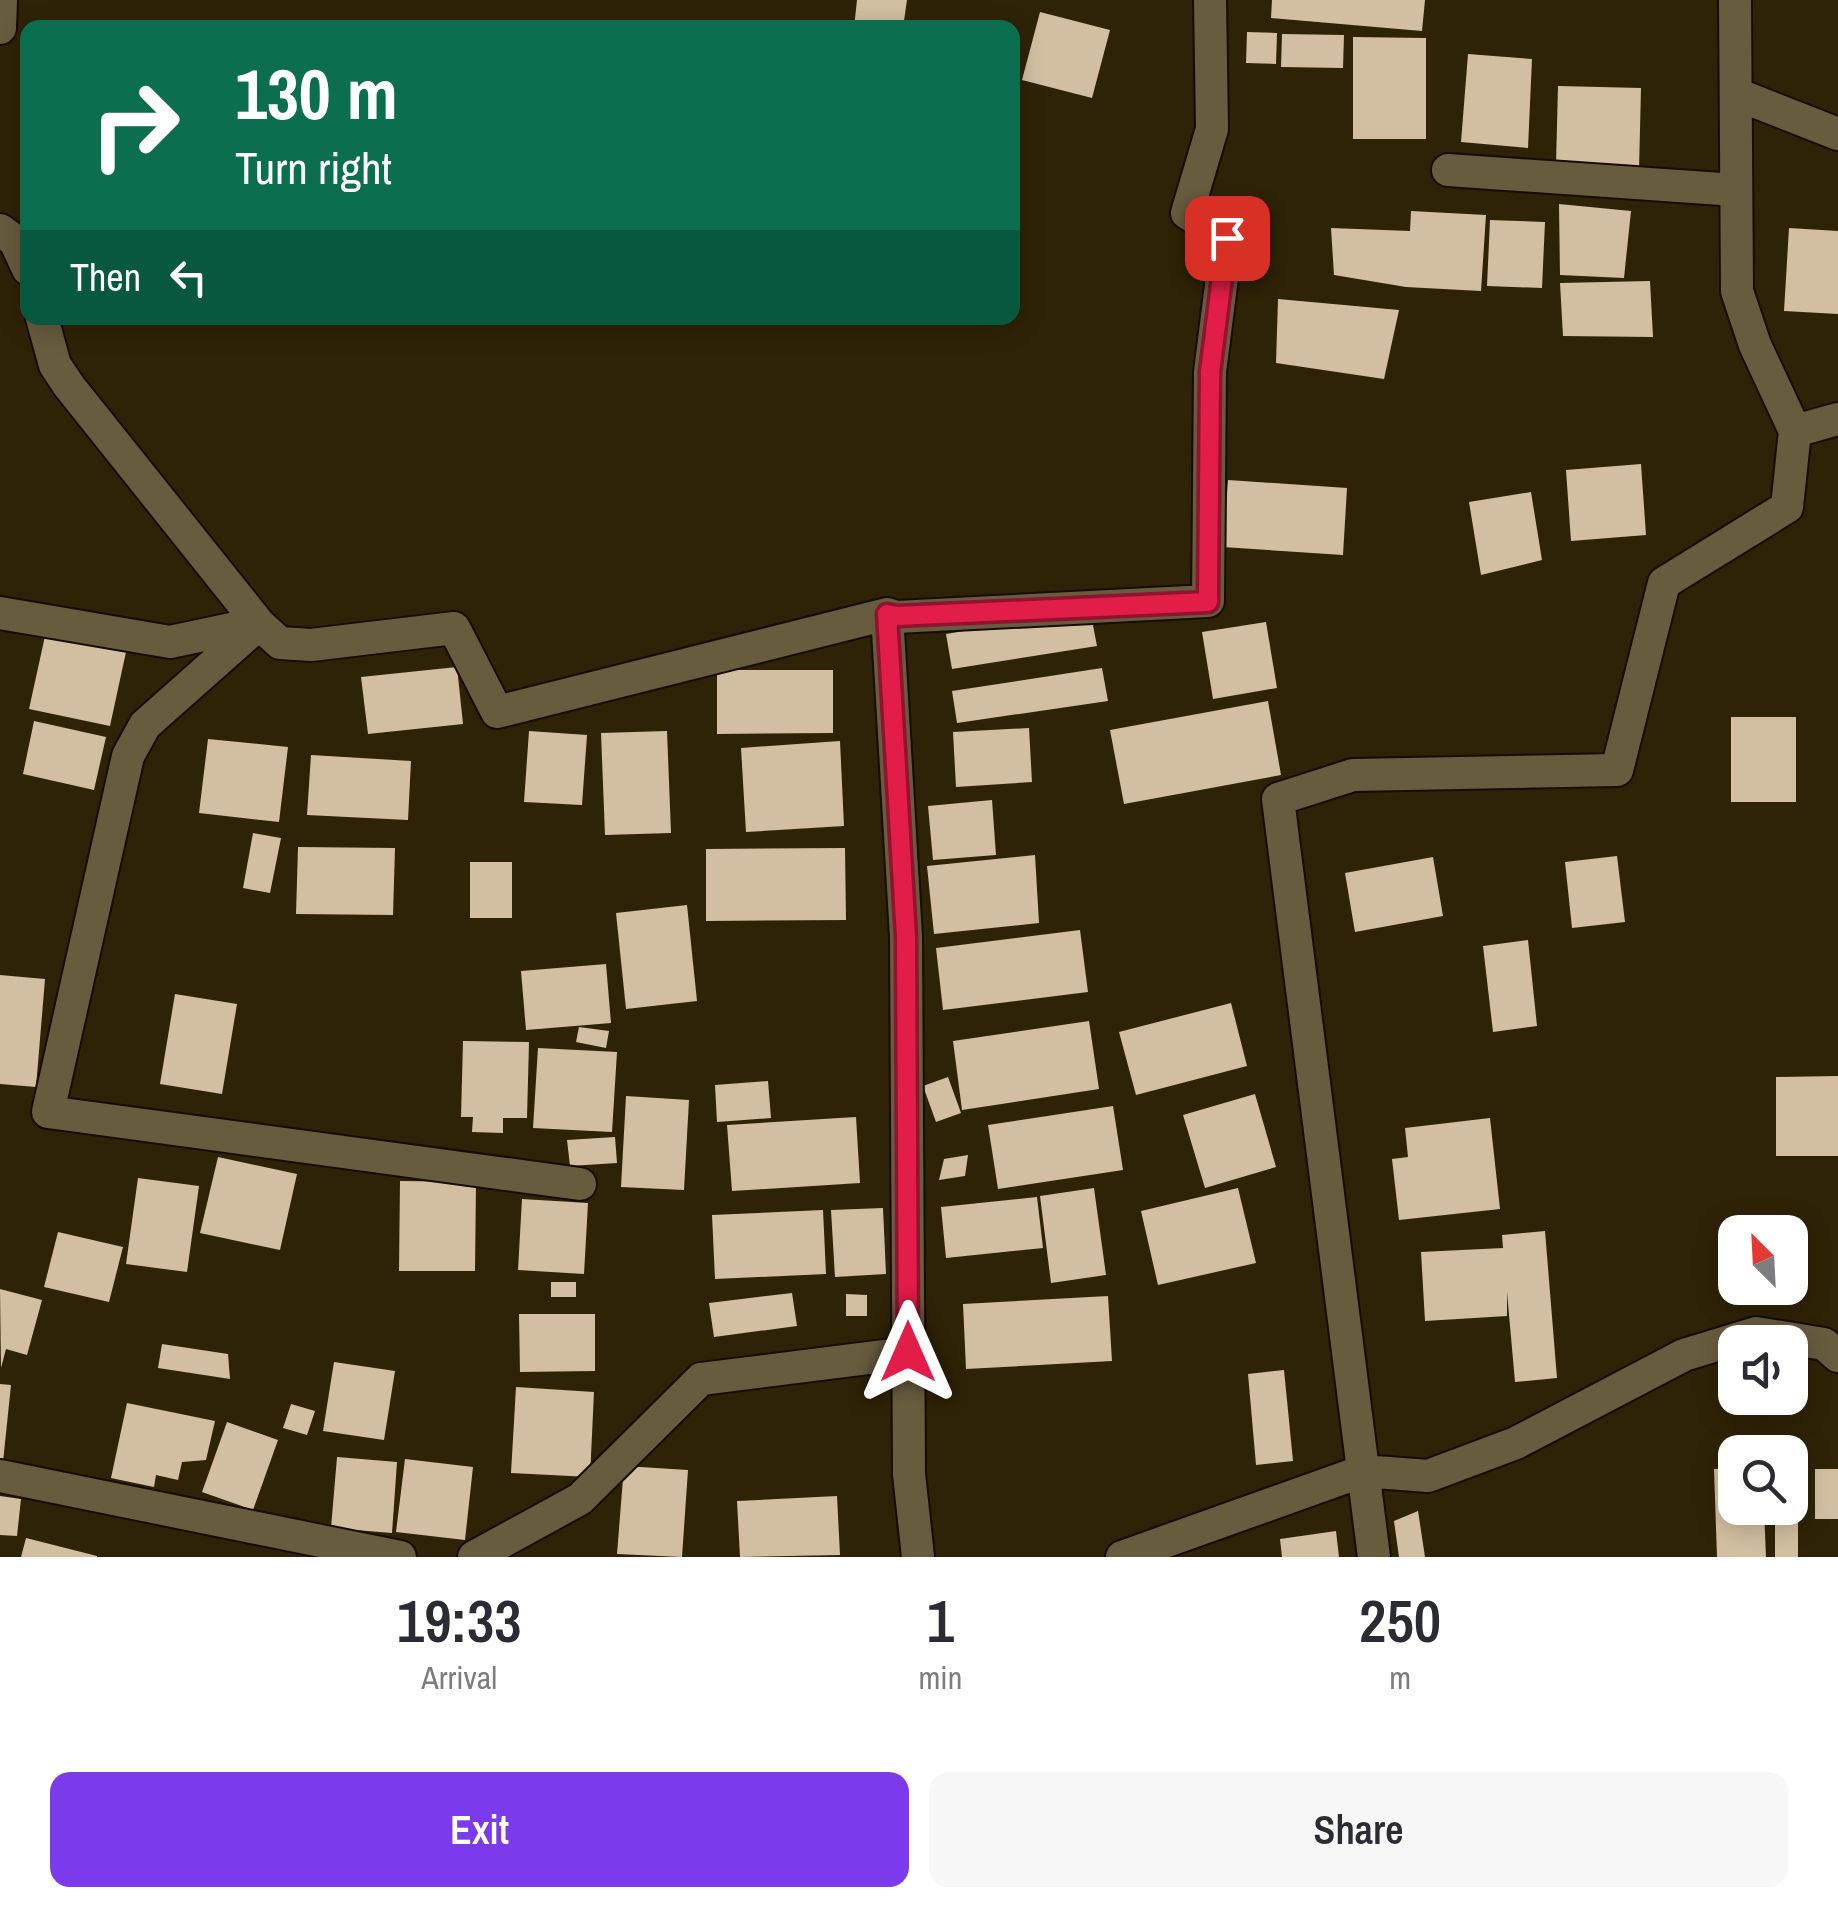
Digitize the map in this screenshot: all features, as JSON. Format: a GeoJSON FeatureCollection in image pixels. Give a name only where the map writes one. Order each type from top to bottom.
{"type":"FeatureCollection","features":[{"type":"Feature","properties":{"kind":"street"},"geometry":{"type":"LineString","coordinates":[[0,28],[1,0]]}},
{"type":"Feature","properties":{"kind":"street"},"geometry":{"type":"LineString","coordinates":[[44,325],[55,365],[70,386],[259,624],[280,643],[312,645],[454,628],[498,712],[887,614],[916,616],[1208,602],[1210,372],[1227,238],[1187,213],[1212,129],[1210,0]]}},
{"type":"Feature","properties":{"kind":"street"},"geometry":{"type":"LineString","coordinates":[[1374,1557],[1278,799],[1353,775],[1617,770],[1664,583],[1787,506],[1795,431],[1755,345],[1737,292],[1735,0]]}},
{"type":"Feature","properties":{"kind":"street"},"geometry":{"type":"LineString","coordinates":[[1736,94],[1838,134]]}},
{"type":"Feature","properties":{"kind":"street"},"geometry":{"type":"LineString","coordinates":[[1448,170],[1736,190]]}},
{"type":"Feature","properties":{"kind":"street"},"geometry":{"type":"LineString","coordinates":[[0,230],[15,241],[20,252]]}},
{"type":"Feature","properties":{"kind":"street"},"geometry":{"type":"LineString","coordinates":[[1795,431],[1838,419]]}},
{"type":"Feature","properties":{"kind":"street"},"geometry":{"type":"LineString","coordinates":[[0,614],[170,642],[259,624]]}},
{"type":"Feature","properties":{"kind":"street"},"geometry":{"type":"LineString","coordinates":[[887,614],[906,937],[909,1474],[918,1557]]}},
{"type":"Feature","properties":{"kind":"street"},"geometry":{"type":"LineString","coordinates":[[259,624],[146,725],[128,756],[48,1112],[580,1184]]}},
{"type":"Feature","properties":{"kind":"street"},"geometry":{"type":"LineString","coordinates":[[1122,1557],[1363,1471],[1428,1476],[1516,1443],[1684,1355],[1756,1332],[1824,1344],[1838,1356]]}},
{"type":"Feature","properties":{"kind":"street"},"geometry":{"type":"LineString","coordinates":[[474,1557],[580,1498],[701,1379],[908,1352]]}},
{"type":"Feature","properties":{"kind":"street"},"geometry":{"type":"LineString","coordinates":[[0,1476],[400,1557]]}},
{"type":"Feature","properties":{"kind":"building"},"geometry":{"type":"Polygon","coordinates":[[[857,0],[907,0],[904,20],[855,20],[857,0]]]}},
{"type":"Feature","properties":{"kind":"building"},"geometry":{"type":"Polygon","coordinates":[[[1272,0],[1425,0],[1422,31],[1271,18],[1272,0]]]}},
{"type":"Feature","properties":{"kind":"building"},"geometry":{"type":"Polygon","coordinates":[[[1040,12],[1110,30],[1092,98],[1022,80],[1040,12]]]}},
{"type":"Feature","properties":{"kind":"building"},"geometry":{"type":"Polygon","coordinates":[[[1247,32],[1277,33],[1276,64],[1246,63],[1247,32]]]}},
{"type":"Feature","properties":{"kind":"building"},"geometry":{"type":"Polygon","coordinates":[[[1282,34],[1344,35],[1343,68],[1281,67],[1282,34]]]}},
{"type":"Feature","properties":{"kind":"building"},"geometry":{"type":"Polygon","coordinates":[[[1353,37],[1426,38],[1426,139],[1353,139],[1353,37]]]}},
{"type":"Feature","properties":{"kind":"building"},"geometry":{"type":"Polygon","coordinates":[[[1468,54],[1532,59],[1528,148],[1461,142],[1468,54]]]}},
{"type":"Feature","properties":{"kind":"building"},"geometry":{"type":"Polygon","coordinates":[[[1558,86],[1641,88],[1639,170],[1556,164],[1558,86]]]}},
{"type":"Feature","properties":{"kind":"building"},"geometry":{"type":"Polygon","coordinates":[[[1559,204],[1631,211],[1624,278],[1560,275],[1559,204]]]}},
{"type":"Feature","properties":{"kind":"building"},"geometry":{"type":"Polygon","coordinates":[[[1411,211],[1486,215],[1481,291],[1406,287],[1334,275],[1331,228],[1410,231],[1411,211]]]}},
{"type":"Feature","properties":{"kind":"building"},"geometry":{"type":"Polygon","coordinates":[[[1490,220],[1545,222],[1542,288],[1487,286],[1490,220]]]}},
{"type":"Feature","properties":{"kind":"building"},"geometry":{"type":"Polygon","coordinates":[[[1789,228],[1838,231],[1838,314],[1784,311],[1789,228]]]}},
{"type":"Feature","properties":{"kind":"building"},"geometry":{"type":"Polygon","coordinates":[[[1650,281],[1653,337],[1563,336],[1560,283],[1650,281]]]}},
{"type":"Feature","properties":{"kind":"building"},"geometry":{"type":"Polygon","coordinates":[[[1278,299],[1399,310],[1384,379],[1276,363],[1278,299]]]}},
{"type":"Feature","properties":{"kind":"building"},"geometry":{"type":"Polygon","coordinates":[[[1641,464],[1646,535],[1571,541],[1566,470],[1641,464]]]}},
{"type":"Feature","properties":{"kind":"building"},"geometry":{"type":"Polygon","coordinates":[[[1228,480],[1347,488],[1343,555],[1223,547],[1228,480]]]}},
{"type":"Feature","properties":{"kind":"building"},"geometry":{"type":"Polygon","coordinates":[[[1531,492],[1542,560],[1481,575],[1469,502],[1531,492]]]}},
{"type":"Feature","properties":{"kind":"building"},"geometry":{"type":"Polygon","coordinates":[[[1090,610],[1097,646],[952,669],[946,634],[1090,610]]]}},
{"type":"Feature","properties":{"kind":"building"},"geometry":{"type":"Polygon","coordinates":[[[1266,622],[1277,688],[1213,699],[1202,632],[1266,622]]]}},
{"type":"Feature","properties":{"kind":"building"},"geometry":{"type":"Polygon","coordinates":[[[45,636],[126,652],[110,726],[29,709],[45,636]]]}},
{"type":"Feature","properties":{"kind":"building"},"geometry":{"type":"Polygon","coordinates":[[[457,667],[463,724],[368,734],[361,677],[457,667]]]}},
{"type":"Feature","properties":{"kind":"building"},"geometry":{"type":"Polygon","coordinates":[[[1102,668],[1108,701],[957,723],[952,691],[1102,668]]]}},
{"type":"Feature","properties":{"kind":"building"},"geometry":{"type":"Polygon","coordinates":[[[717,670],[833,670],[833,733],[717,734],[717,670]]]}},
{"type":"Feature","properties":{"kind":"building"},"geometry":{"type":"Polygon","coordinates":[[[1268,701],[1281,775],[1124,804],[1110,730],[1268,701]]]}},
{"type":"Feature","properties":{"kind":"building"},"geometry":{"type":"Polygon","coordinates":[[[1731,717],[1796,717],[1796,802],[1731,802],[1731,717]]]}},
{"type":"Feature","properties":{"kind":"building"},"geometry":{"type":"Polygon","coordinates":[[[34,721],[106,737],[94,790],[23,774],[34,721]]]}},
{"type":"Feature","properties":{"kind":"building"},"geometry":{"type":"Polygon","coordinates":[[[1029,728],[1032,782],[956,787],[953,732],[1029,728]]]}},
{"type":"Feature","properties":{"kind":"building"},"geometry":{"type":"Polygon","coordinates":[[[529,731],[587,735],[582,805],[524,802],[529,731]]]}},
{"type":"Feature","properties":{"kind":"building"},"geometry":{"type":"Polygon","coordinates":[[[667,731],[671,833],[605,835],[601,733],[667,731]]]}},
{"type":"Feature","properties":{"kind":"building"},"geometry":{"type":"Polygon","coordinates":[[[208,739],[288,747],[279,822],[199,813],[208,739]]]}},
{"type":"Feature","properties":{"kind":"building"},"geometry":{"type":"Polygon","coordinates":[[[840,741],[844,826],[746,832],[741,748],[840,741]]]}},
{"type":"Feature","properties":{"kind":"building"},"geometry":{"type":"Polygon","coordinates":[[[311,755],[411,761],[408,820],[307,815],[311,755]]]}},
{"type":"Feature","properties":{"kind":"building"},"geometry":{"type":"Polygon","coordinates":[[[992,800],[996,855],[933,860],[928,806],[992,800]]]}},
{"type":"Feature","properties":{"kind":"building"},"geometry":{"type":"Polygon","coordinates":[[[253,833],[281,838],[270,893],[243,888],[253,833]]]}},
{"type":"Feature","properties":{"kind":"building"},"geometry":{"type":"Polygon","coordinates":[[[298,847],[395,848],[393,915],[296,914],[298,847]]]}},
{"type":"Feature","properties":{"kind":"building"},"geometry":{"type":"Polygon","coordinates":[[[845,848],[846,920],[706,921],[706,849],[845,848]]]}},
{"type":"Feature","properties":{"kind":"building"},"geometry":{"type":"Polygon","coordinates":[[[1035,855],[1039,923],[934,934],[927,866],[1035,855]]]}},
{"type":"Feature","properties":{"kind":"building"},"geometry":{"type":"Polygon","coordinates":[[[1617,856],[1625,922],[1572,928],[1565,862],[1617,856]]]}},
{"type":"Feature","properties":{"kind":"building"},"geometry":{"type":"Polygon","coordinates":[[[1433,857],[1443,916],[1355,932],[1345,873],[1433,857]]]}},
{"type":"Feature","properties":{"kind":"building"},"geometry":{"type":"Polygon","coordinates":[[[470,862],[512,862],[512,918],[470,918],[470,862]]]}},
{"type":"Feature","properties":{"kind":"building"},"geometry":{"type":"Polygon","coordinates":[[[687,905],[697,1001],[626,1009],[616,913],[687,905]]]}},
{"type":"Feature","properties":{"kind":"building"},"geometry":{"type":"Polygon","coordinates":[[[1080,930],[1088,992],[943,1010],[936,948],[1080,930]]]}},
{"type":"Feature","properties":{"kind":"building"},"geometry":{"type":"Polygon","coordinates":[[[1528,940],[1537,1026],[1493,1032],[1483,946],[1528,940]]]}},
{"type":"Feature","properties":{"kind":"building"},"geometry":{"type":"Polygon","coordinates":[[[606,964],[611,1023],[526,1030],[521,971],[606,964]]]}},
{"type":"Feature","properties":{"kind":"building"},"geometry":{"type":"Polygon","coordinates":[[[0,975],[45,979],[36,1087],[0,1084],[0,975]]]}},
{"type":"Feature","properties":{"kind":"building"},"geometry":{"type":"Polygon","coordinates":[[[175,994],[237,1004],[222,1094],[160,1084],[175,994]]]}},
{"type":"Feature","properties":{"kind":"building"},"geometry":{"type":"Polygon","coordinates":[[[1231,1003],[1247,1066],[1136,1095],[1119,1032],[1231,1003]]]}},
{"type":"Feature","properties":{"kind":"building"},"geometry":{"type":"Polygon","coordinates":[[[1089,1021],[1099,1089],[962,1110],[953,1041],[1089,1021]]]}},
{"type":"Feature","properties":{"kind":"building"},"geometry":{"type":"Polygon","coordinates":[[[579,1027],[609,1031],[606,1048],[576,1042],[579,1027]]]}},
{"type":"Feature","properties":{"kind":"building"},"geometry":{"type":"Polygon","coordinates":[[[463,1041],[529,1042],[527,1118],[503,1118],[503,1133],[472,1132],[473,1117],[461,1117],[463,1041]]]}},
{"type":"Feature","properties":{"kind":"building"},"geometry":{"type":"Polygon","coordinates":[[[538,1048],[617,1052],[612,1132],[533,1128],[538,1048]]]}},
{"type":"Feature","properties":{"kind":"building"},"geometry":{"type":"Polygon","coordinates":[[[1838,1076],[1838,1156],[1776,1156],[1776,1077],[1838,1076]]]}},
{"type":"Feature","properties":{"kind":"building"},"geometry":{"type":"Polygon","coordinates":[[[948,1077],[961,1113],[936,1122],[923,1086],[948,1077]]]}},
{"type":"Feature","properties":{"kind":"building"},"geometry":{"type":"Polygon","coordinates":[[[768,1081],[771,1118],[717,1122],[715,1085],[768,1081]]]}},
{"type":"Feature","properties":{"kind":"building"},"geometry":{"type":"Polygon","coordinates":[[[1255,1094],[1276,1167],[1205,1188],[1183,1115],[1255,1094]]]}},
{"type":"Feature","properties":{"kind":"building"},"geometry":{"type":"Polygon","coordinates":[[[626,1096],[689,1100],[684,1190],[621,1187],[626,1096]]]}},
{"type":"Feature","properties":{"kind":"building"},"geometry":{"type":"Polygon","coordinates":[[[1113,1106],[1123,1170],[998,1189],[988,1125],[1113,1106]]]}},
{"type":"Feature","properties":{"kind":"building"},"geometry":{"type":"Polygon","coordinates":[[[856,1117],[860,1183],[732,1191],[727,1125],[856,1117]]]}},
{"type":"Feature","properties":{"kind":"building"},"geometry":{"type":"Polygon","coordinates":[[[1490,1118],[1500,1209],[1399,1220],[1392,1159],[1408,1157],[1405,1128],[1490,1118]]]}},
{"type":"Feature","properties":{"kind":"building"},"geometry":{"type":"Polygon","coordinates":[[[615,1137],[617,1163],[570,1166],[567,1140],[615,1137]]]}},
{"type":"Feature","properties":{"kind":"building"},"geometry":{"type":"Polygon","coordinates":[[[968,1155],[965,1176],[939,1180],[944,1159],[968,1155]]]}},
{"type":"Feature","properties":{"kind":"building"},"geometry":{"type":"Polygon","coordinates":[[[218,1157],[297,1174],[280,1250],[200,1233],[218,1157]]]}},
{"type":"Feature","properties":{"kind":"building"},"geometry":{"type":"Polygon","coordinates":[[[138,1178],[199,1186],[187,1272],[126,1264],[138,1178]]]}},
{"type":"Feature","properties":{"kind":"building"},"geometry":{"type":"Polygon","coordinates":[[[400,1181],[476,1182],[475,1271],[399,1271],[400,1181]]]}},
{"type":"Feature","properties":{"kind":"building"},"geometry":{"type":"Polygon","coordinates":[[[1094,1188],[1106,1275],[1051,1283],[1040,1196],[1094,1188]]]}},
{"type":"Feature","properties":{"kind":"building"},"geometry":{"type":"Polygon","coordinates":[[[1238,1188],[1256,1263],[1158,1285],[1141,1211],[1238,1188]]]}},
{"type":"Feature","properties":{"kind":"building"},"geometry":{"type":"Polygon","coordinates":[[[1037,1197],[1043,1248],[946,1258],[941,1207],[1037,1197]]]}},
{"type":"Feature","properties":{"kind":"building"},"geometry":{"type":"Polygon","coordinates":[[[522,1199],[588,1203],[584,1274],[518,1270],[522,1199]]]}},
{"type":"Feature","properties":{"kind":"building"},"geometry":{"type":"Polygon","coordinates":[[[883,1208],[886,1274],[835,1277],[831,1210],[883,1208]]]}},
{"type":"Feature","properties":{"kind":"building"},"geometry":{"type":"Polygon","coordinates":[[[823,1210],[826,1274],[715,1279],[712,1215],[823,1210]]]}},
{"type":"Feature","properties":{"kind":"building"},"geometry":{"type":"Polygon","coordinates":[[[1545,1231],[1557,1378],[1515,1382],[1507,1292],[1507,1316],[1425,1321],[1421,1252],[1503,1248],[1502,1235],[1545,1231]]]}},
{"type":"Feature","properties":{"kind":"building"},"geometry":{"type":"Polygon","coordinates":[[[58,1232],[123,1247],[109,1302],[44,1287],[58,1232]]]}},
{"type":"Feature","properties":{"kind":"building"},"geometry":{"type":"Polygon","coordinates":[[[551,1282],[576,1282],[576,1297],[551,1297],[551,1282]]]}},
{"type":"Feature","properties":{"kind":"building"},"geometry":{"type":"Polygon","coordinates":[[[0,1289],[42,1300],[27,1355],[6,1349],[1,1368],[0,1289]]]}},
{"type":"Feature","properties":{"kind":"building"},"geometry":{"type":"Polygon","coordinates":[[[792,1293],[797,1326],[714,1337],[709,1303],[792,1293]]]}},
{"type":"Feature","properties":{"kind":"building"},"geometry":{"type":"Polygon","coordinates":[[[846,1294],[867,1295],[867,1316],[846,1316],[846,1294]]]}},
{"type":"Feature","properties":{"kind":"building"},"geometry":{"type":"Polygon","coordinates":[[[1108,1296],[1112,1361],[966,1369],[963,1304],[1108,1296]]]}},
{"type":"Feature","properties":{"kind":"building"},"geometry":{"type":"Polygon","coordinates":[[[519,1314],[595,1314],[595,1371],[520,1372],[519,1314]]]}},
{"type":"Feature","properties":{"kind":"building"},"geometry":{"type":"Polygon","coordinates":[[[162,1344],[228,1354],[230,1379],[158,1368],[162,1344]]]}},
{"type":"Feature","properties":{"kind":"building"},"geometry":{"type":"Polygon","coordinates":[[[334,1362],[395,1371],[384,1440],[323,1431],[334,1362]]]}},
{"type":"Feature","properties":{"kind":"building"},"geometry":{"type":"Polygon","coordinates":[[[1284,1370],[1293,1461],[1256,1465],[1248,1374],[1284,1370]]]}},
{"type":"Feature","properties":{"kind":"building"},"geometry":{"type":"Polygon","coordinates":[[[0,1384],[11,1385],[3,1462],[0,1462],[0,1384]]]}},
{"type":"Feature","properties":{"kind":"building"},"geometry":{"type":"Polygon","coordinates":[[[516,1387],[594,1392],[590,1477],[511,1473],[516,1387]]]}},
{"type":"Feature","properties":{"kind":"building"},"geometry":{"type":"Polygon","coordinates":[[[127,1403],[215,1421],[206,1460],[182,1462],[178,1480],[156,1475],[154,1487],[111,1478],[127,1403]]]}},
{"type":"Feature","properties":{"kind":"building"},"geometry":{"type":"Polygon","coordinates":[[[291,1404],[315,1411],[307,1435],[283,1428],[291,1404]]]}},
{"type":"Feature","properties":{"kind":"building"},"geometry":{"type":"Polygon","coordinates":[[[227,1422],[278,1440],[253,1510],[202,1492],[227,1422]]]}},
{"type":"Feature","properties":{"kind":"building"},"geometry":{"type":"Polygon","coordinates":[[[337,1457],[397,1462],[392,1533],[331,1528],[337,1457]]]}},
{"type":"Feature","properties":{"kind":"building"},"geometry":{"type":"Polygon","coordinates":[[[405,1459],[473,1467],[465,1540],[396,1532],[405,1459]]]}},
{"type":"Feature","properties":{"kind":"building"},"geometry":{"type":"Polygon","coordinates":[[[624,1466],[688,1470],[682,1557],[617,1554],[624,1466]]]}},
{"type":"Feature","properties":{"kind":"building"},"geometry":{"type":"Polygon","coordinates":[[[1714,1469],[1718,1469],[1718,1525],[1765,1525],[1766,1557],[1717,1557],[1714,1469]]]}},
{"type":"Feature","properties":{"kind":"building"},"geometry":{"type":"Polygon","coordinates":[[[1815,1469],[1838,1469],[1838,1519],[1815,1519],[1815,1469]]]}},
{"type":"Feature","properties":{"kind":"building"},"geometry":{"type":"Polygon","coordinates":[[[0,1496],[21,1499],[17,1536],[0,1535],[0,1496]]]}},
{"type":"Feature","properties":{"kind":"building"},"geometry":{"type":"Polygon","coordinates":[[[837,1496],[840,1555],[740,1557],[737,1501],[837,1496]]]}},
{"type":"Feature","properties":{"kind":"building"},"geometry":{"type":"Polygon","coordinates":[[[1418,1511],[1425,1557],[1399,1557],[1394,1521],[1418,1511]]]}},
{"type":"Feature","properties":{"kind":"building"},"geometry":{"type":"Polygon","coordinates":[[[1775,1525],[1798,1525],[1798,1557],[1775,1557],[1775,1525]]]}},
{"type":"Feature","properties":{"kind":"building"},"geometry":{"type":"Polygon","coordinates":[[[1336,1531],[1339,1557],[1282,1557],[1280,1539],[1336,1531]]]}},
{"type":"Feature","properties":{"kind":"building"},"geometry":{"type":"Polygon","coordinates":[[[26,1538],[97,1556],[97,1557],[21,1557],[26,1538]]]}},
{"type":"Feature","properties":{"kind":"route"},"geometry":{"type":"LineString","coordinates":[[908,1352],[906,937],[887,614],[1208,602],[1210,372],[1227,238]]}}]}
